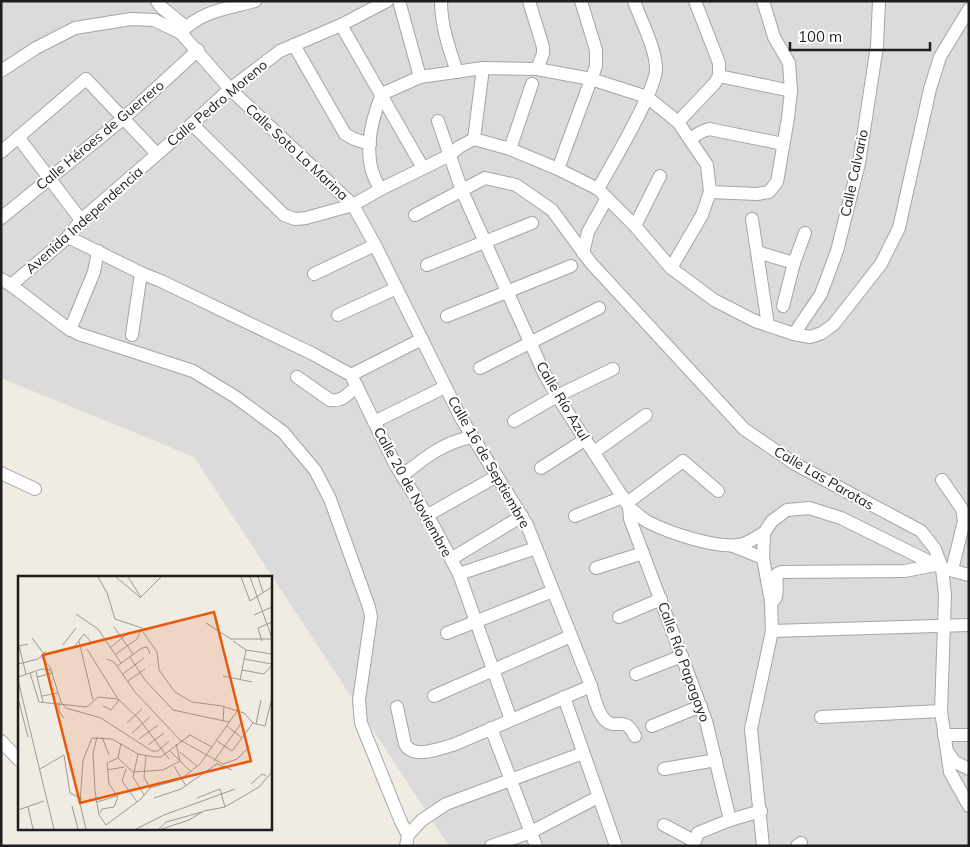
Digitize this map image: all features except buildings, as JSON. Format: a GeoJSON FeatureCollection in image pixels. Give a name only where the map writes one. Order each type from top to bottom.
{"type":"FeatureCollection","features":[{"type":"Feature","properties":{"kind":"street"},"geometry":{"type":"LineString","coordinates":[[157,1],[184,30]]}},
{"type":"Feature","properties":{"kind":"street"},"geometry":{"type":"LineString","coordinates":[[184,30],[198,19],[228,7],[255,1]]}},
{"type":"Feature","properties":{"kind":"street","name":"Calle Pedro Moreno"},"geometry":{"type":"LineString","coordinates":[[157,154],[230,89],[280,51],[341,25],[387,1]]}},
{"type":"Feature","properties":{"kind":"street"},"geometry":{"type":"LineString","coordinates":[[399,1],[420,77]]}},
{"type":"Feature","properties":{"kind":"street"},"geometry":{"type":"LineString","coordinates":[[441,1],[445,36],[457,72]]}},
{"type":"Feature","properties":{"kind":"street"},"geometry":{"type":"LineString","coordinates":[[530,1],[543,47],[543,54],[537,69]]}},
{"type":"Feature","properties":{"kind":"street"},"geometry":{"type":"LineString","coordinates":[[558,169],[596,66],[596,50],[581,1]]}},
{"type":"Feature","properties":{"kind":"street"},"geometry":{"type":"LineString","coordinates":[[584,253],[588,232],[602,194],[656,78],[656,64],[634,1]]}},
{"type":"Feature","properties":{"kind":"street"},"geometry":{"type":"LineString","coordinates":[[678,122],[715,83],[719,76],[719,63],[695,1]]}},
{"type":"Feature","properties":{"kind":"street"},"geometry":{"type":"LineString","coordinates":[[710,192],[758,194],[769,192],[777,182],[791,91],[789,63],[774,37],[763,1]]}},
{"type":"Feature","properties":{"kind":"street","name":"Calle Calvario"},"geometry":{"type":"LineString","coordinates":[[794,334],[821,294],[837,251],[859,163],[877,46],[880,1]]}},
{"type":"Feature","properties":{"kind":"street"},"geometry":{"type":"LineString","coordinates":[[192,124],[284,215],[295,218],[306,218],[353,205],[450,155],[458,147],[474,139],[510,149],[558,169],[602,194],[635,226],[671,268],[714,300],[755,320],[794,334],[810,337],[822,333],[834,324],[881,264],[899,228],[930,89],[940,57],[963,27],[969,9]]}},
{"type":"Feature","properties":{"kind":"street"},"geometry":{"type":"LineString","coordinates":[[1,71],[36,48],[75,28],[131,19],[154,20],[184,30]]}},
{"type":"Feature","properties":{"kind":"street"},"geometry":{"type":"LineString","coordinates":[[341,25],[423,168]]}},
{"type":"Feature","properties":{"kind":"street","name":"Calle Soto La Marina"},"geometry":{"type":"LineString","coordinates":[[184,30],[230,89],[353,205]]}},
{"type":"Feature","properties":{"kind":"street"},"geometry":{"type":"LineString","coordinates":[[294,45],[345,134],[370,144]]}},
{"type":"Feature","properties":{"kind":"street","name":"Calle Héroes de Guerrero"},"geometry":{"type":"LineString","coordinates":[[1,218],[124,118],[198,50]]}},
{"type":"Feature","properties":{"kind":"street"},"geometry":{"type":"LineString","coordinates":[[474,139],[483,68]]}},
{"type":"Feature","properties":{"kind":"street"},"geometry":{"type":"LineString","coordinates":[[381,189],[373,178],[370,144],[374,114],[382,94],[420,77],[483,68],[537,69],[591,79],[647,97],[678,122],[707,165],[710,192],[702,215],[671,268]]}},
{"type":"Feature","properties":{"kind":"street"},"geometry":{"type":"LineString","coordinates":[[719,76],[791,91]]}},
{"type":"Feature","properties":{"kind":"street"},"geometry":{"type":"LineString","coordinates":[[1,152],[86,79],[157,154]]}},
{"type":"Feature","properties":{"kind":"street"},"geometry":{"type":"LineString","coordinates":[[510,149],[532,84]]}},
{"type":"Feature","properties":{"kind":"street","name":"Calle Río Azul"},"geometry":{"type":"LineString","coordinates":[[438,121],[462,191],[529,343],[556,396],[626,502],[646,521],[704,542],[741,545],[764,534]]}},
{"type":"Feature","properties":{"kind":"street"},"geometry":{"type":"LineString","coordinates":[[690,140],[709,129],[784,144]]}},
{"type":"Feature","properties":{"kind":"street"},"geometry":{"type":"LineString","coordinates":[[18,137],[80,220]]}},
{"type":"Feature","properties":{"kind":"street","name":"Avenida Independencia"},"geometry":{"type":"LineString","coordinates":[[6,282],[68,236],[80,220],[157,154]]}},
{"type":"Feature","properties":{"kind":"street"},"geometry":{"type":"LineString","coordinates":[[635,226],[660,176]]}},
{"type":"Feature","properties":{"kind":"street","name":"Calle Las Parotas"},"geometry":{"type":"LineString","coordinates":[[414,215],[485,178],[516,185],[552,210],[584,253],[744,429],[795,464],[921,531],[935,549],[943,568],[945,596],[941,711],[950,772],[969,806]]}},
{"type":"Feature","properties":{"kind":"street","name":"Calle 16 de Septiembre"},"geometry":{"type":"LineString","coordinates":[[353,205],[397,288],[461,418],[527,525],[600,712],[605,720],[610,723],[630,726],[635,736]]}},
{"type":"Feature","properties":{"kind":"street"},"geometry":{"type":"LineString","coordinates":[[752,219],[768,325]]}},
{"type":"Feature","properties":{"kind":"street"},"geometry":{"type":"LineString","coordinates":[[427,265],[532,223]]}},
{"type":"Feature","properties":{"kind":"street"},"geometry":{"type":"LineString","coordinates":[[783,306],[794,263],[805,233]]}},
{"type":"Feature","properties":{"kind":"street"},"geometry":{"type":"LineString","coordinates":[[68,236],[141,273],[314,354],[354,380]]}},
{"type":"Feature","properties":{"kind":"street"},"geometry":{"type":"LineString","coordinates":[[314,274],[375,245]]}},
{"type":"Feature","properties":{"kind":"street"},"geometry":{"type":"LineString","coordinates":[[70,330],[94,272],[98,251]]}},
{"type":"Feature","properties":{"kind":"street"},"geometry":{"type":"LineString","coordinates":[[757,252],[794,263]]}},
{"type":"Feature","properties":{"kind":"street"},"geometry":{"type":"LineString","coordinates":[[448,316],[570,266]]}},
{"type":"Feature","properties":{"kind":"street"},"geometry":{"type":"LineString","coordinates":[[132,336],[141,273]]}},
{"type":"Feature","properties":{"kind":"street"},"geometry":{"type":"LineString","coordinates":[[6,282],[70,330],[192,371],[234,396],[283,432],[315,470],[330,498],[370,608],[371,617],[359,700],[359,712],[407,840]]}},
{"type":"Feature","properties":{"kind":"street"},"geometry":{"type":"LineString","coordinates":[[338,315],[397,288]]}},
{"type":"Feature","properties":{"kind":"street"},"geometry":{"type":"LineString","coordinates":[[480,368],[599,308]]}},
{"type":"Feature","properties":{"kind":"street"},"geometry":{"type":"LineString","coordinates":[[297,376],[330,400],[336,401],[343,398],[354,380],[422,339]]}},
{"type":"Feature","properties":{"kind":"street"},"geometry":{"type":"LineString","coordinates":[[514,421],[556,396],[613,369]]}},
{"type":"Feature","properties":{"kind":"street","name":"Calle 20 de Noviembre"},"geometry":{"type":"LineString","coordinates":[[354,380],[402,476],[459,574],[511,720]]}},
{"type":"Feature","properties":{"kind":"street"},"geometry":{"type":"LineString","coordinates":[[374,422],[446,387]]}},
{"type":"Feature","properties":{"kind":"street"},"geometry":{"type":"LineString","coordinates":[[594,452],[646,415]]}},
{"type":"Feature","properties":{"kind":"street"},"geometry":{"type":"LineString","coordinates":[[402,476],[428,454],[447,444],[472,437]]}},
{"type":"Feature","properties":{"kind":"street"},"geometry":{"type":"LineString","coordinates":[[541,468],[586,439]]}},
{"type":"Feature","properties":{"kind":"street"},"geometry":{"type":"LineString","coordinates":[[575,516],[626,502],[683,462],[718,491]]}},
{"type":"Feature","properties":{"kind":"street"},"geometry":{"type":"LineString","coordinates":[[1,473],[36,489]]}},
{"type":"Feature","properties":{"kind":"street"},"geometry":{"type":"LineString","coordinates":[[426,516],[497,476]]}},
{"type":"Feature","properties":{"kind":"street"},"geometry":{"type":"LineString","coordinates":[[942,480],[962,509],[964,522],[943,568]]}},
{"type":"Feature","properties":{"kind":"street","name":"Calle Río Papagayo"},"geometry":{"type":"LineString","coordinates":[[626,502],[630,519],[706,721],[730,820]]}},
{"type":"Feature","properties":{"kind":"street"},"geometry":{"type":"LineString","coordinates":[[764,846],[758,780],[752,752],[751,729],[772,631],[771,602],[762,558],[764,534],[772,521],[787,510],[808,508],[841,518],[943,568],[969,575]]}},
{"type":"Feature","properties":{"kind":"street"},"geometry":{"type":"LineString","coordinates":[[451,560],[522,516]]}},
{"type":"Feature","properties":{"kind":"street"},"geometry":{"type":"LineString","coordinates":[[732,545],[762,558]]}},
{"type":"Feature","properties":{"kind":"street"},"geometry":{"type":"LineString","coordinates":[[459,574],[536,548]]}},
{"type":"Feature","properties":{"kind":"street"},"geometry":{"type":"LineString","coordinates":[[596,568],[643,552]]}},
{"type":"Feature","properties":{"kind":"street"},"geometry":{"type":"LineString","coordinates":[[771,602],[776,596],[777,574],[781,572],[905,571],[943,568]]}},
{"type":"Feature","properties":{"kind":"street"},"geometry":{"type":"LineString","coordinates":[[447,633],[553,591]]}},
{"type":"Feature","properties":{"kind":"street"},"geometry":{"type":"LineString","coordinates":[[618,618],[661,599]]}},
{"type":"Feature","properties":{"kind":"street"},"geometry":{"type":"LineString","coordinates":[[772,631],[969,624]]}},
{"type":"Feature","properties":{"kind":"street"},"geometry":{"type":"LineString","coordinates":[[434,696],[571,636]]}},
{"type":"Feature","properties":{"kind":"street"},"geometry":{"type":"LineString","coordinates":[[636,674],[682,656]]}},
{"type":"Feature","properties":{"kind":"street"},"geometry":{"type":"LineString","coordinates":[[397,707],[407,749],[413,752],[433,750],[453,745],[591,686]]}},
{"type":"Feature","properties":{"kind":"street"},"geometry":{"type":"LineString","coordinates":[[564,697],[616,846]]}},
{"type":"Feature","properties":{"kind":"street"},"geometry":{"type":"LineString","coordinates":[[652,726],[701,706]]}},
{"type":"Feature","properties":{"kind":"street"},"geometry":{"type":"LineString","coordinates":[[821,717],[941,711]]}},
{"type":"Feature","properties":{"kind":"street"},"geometry":{"type":"LineString","coordinates":[[491,728],[536,846]]}},
{"type":"Feature","properties":{"kind":"street"},"geometry":{"type":"LineString","coordinates":[[944,735],[969,735]]}},
{"type":"Feature","properties":{"kind":"street"},"geometry":{"type":"LineString","coordinates":[[1,742],[18,759]]}},
{"type":"Feature","properties":{"kind":"street"},"geometry":{"type":"LineString","coordinates":[[407,840],[422,820],[446,804],[583,753]]}},
{"type":"Feature","properties":{"kind":"street"},"geometry":{"type":"LineString","coordinates":[[948,753],[955,762],[969,769]]}},
{"type":"Feature","properties":{"kind":"street"},"geometry":{"type":"LineString","coordinates":[[664,769],[716,760]]}},
{"type":"Feature","properties":{"kind":"street"},"geometry":{"type":"LineString","coordinates":[[490,846],[531,832],[598,797]]}},
{"type":"Feature","properties":{"kind":"street"},"geometry":{"type":"LineString","coordinates":[[664,824],[694,843],[698,834],[730,820],[760,811]]}},
{"type":"Feature","properties":{"kind":"shaded area"},"geometry":{"type":"Polygon","coordinates":[[[1,1],[969,1],[969,846],[449,846],[194,457],[1,378],[1,1]]]}}]}
